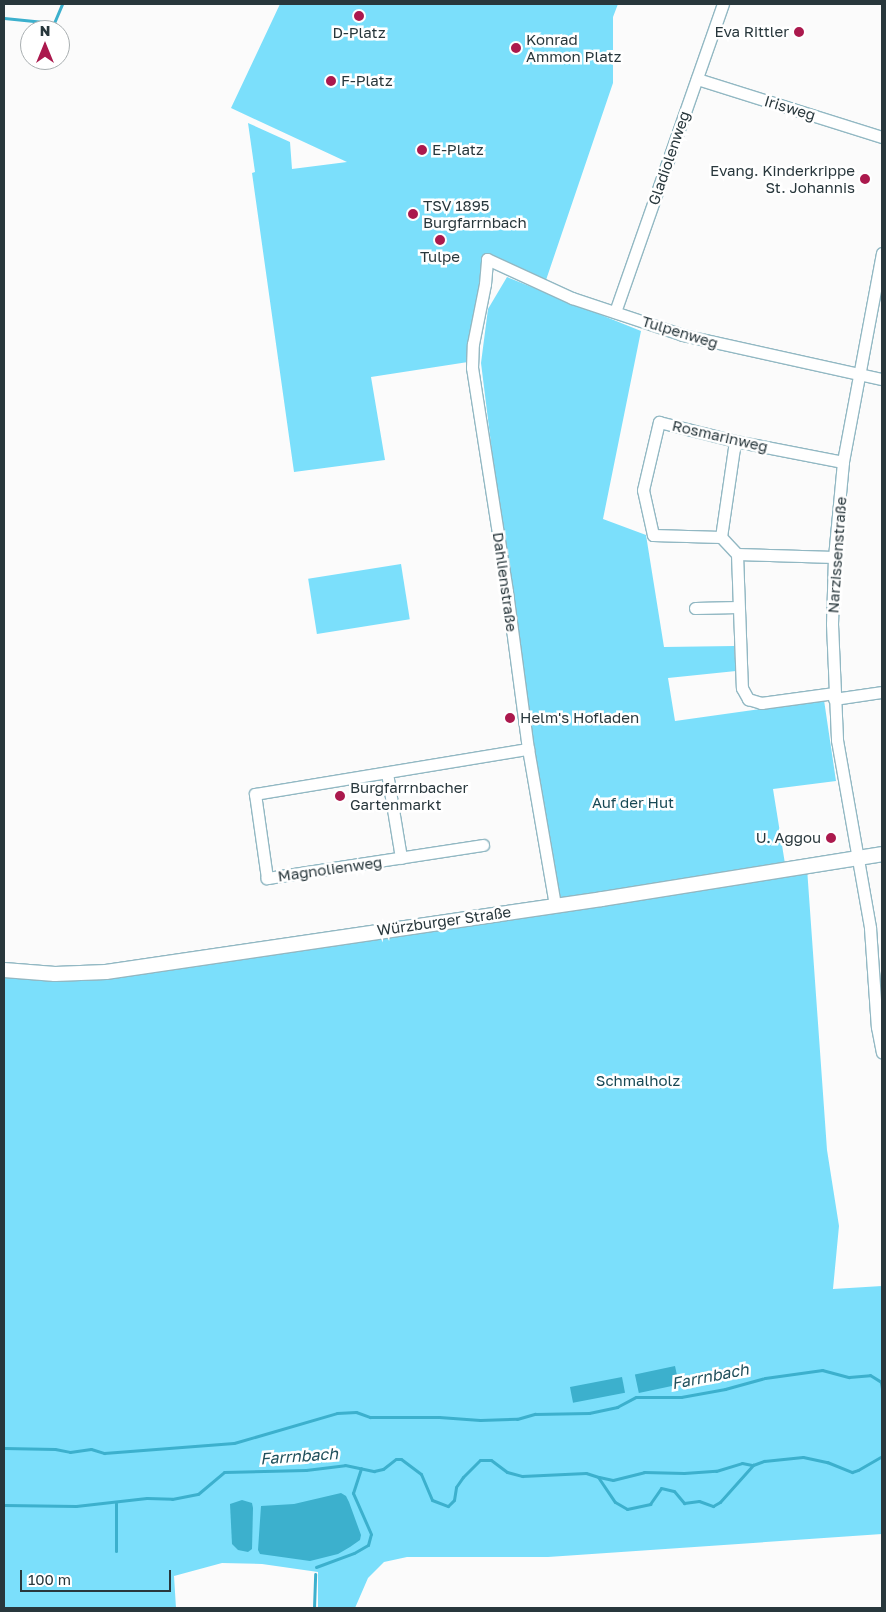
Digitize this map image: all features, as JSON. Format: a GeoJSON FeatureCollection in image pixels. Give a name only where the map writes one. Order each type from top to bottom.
{"type":"FeatureCollection","features":[{"type":"Feature","properties":{"kind":"street","name":"Gladiolenweg"},"geometry":{"type":"LineString","coordinates":[[615,312],[723,4]]}},
{"type":"Feature","properties":{"kind":"street","name":"Irisweg"},"geometry":{"type":"LineString","coordinates":[[697,79],[882,136]]}},
{"type":"Feature","properties":{"kind":"street","name":"Narzissenstraße"},"geometry":{"type":"LineString","coordinates":[[882,254],[843,462],[834,557],[832,624],[837,740],[870,928],[877,1027],[882,1053]]}},
{"type":"Feature","properties":{"kind":"street","name":"Tulpenweg"},"geometry":{"type":"LineString","coordinates":[[486,259],[572,298],[691,337],[882,380]]}},
{"type":"Feature","properties":{"kind":"street","name":"Dahlienstraße"},"geometry":{"type":"LineString","coordinates":[[486,259],[485,284],[473,344],[472,368],[504,572],[528,749],[555,905]]}},
{"type":"Feature","properties":{"kind":"street","name":"Rosmarinweg"},"geometry":{"type":"LineString","coordinates":[[721,537],[653,534],[643,490],[659,422],[735,441],[843,462]]}},
{"type":"Feature","properties":{"kind":"street"},"geometry":{"type":"LineString","coordinates":[[735,441],[721,537],[738,554],[834,557]]}},
{"type":"Feature","properties":{"kind":"street"},"geometry":{"type":"LineString","coordinates":[[738,554],[738,607],[742,688],[748,699],[762,703],[882,692]]}},
{"type":"Feature","properties":{"kind":"street"},"geometry":{"type":"LineString","coordinates":[[696,608],[738,607]]}},
{"type":"Feature","properties":{"kind":"street","name":"Magnolienweg"},"geometry":{"type":"LineString","coordinates":[[483,845],[267,878],[255,794],[528,749]]}},
{"type":"Feature","properties":{"kind":"street","name":"Magnolienweg"},"geometry":{"type":"LineString","coordinates":[[387,773],[401,858]]}},
{"type":"Feature","properties":{"kind":"street","name":"Würzburger Straße"},"geometry":{"type":"LineString","coordinates":[[4,970],[56,974],[106,972],[882,854]]}},
{"type":"Feature","properties":{"kind":"street"},"geometry":{"type":"LineString","coordinates":[[870,928],[882,926]]}},
{"type":"Feature","properties":{"kind":"green space","name":"TSV 1895 Burgfarrnbach"},"geometry":{"type":"Polygon","coordinates":[[[280,4],[618,4],[613,17],[613,83],[545,283],[497,262],[477,304],[468,362],[371,377],[385,460],[294,472],[252,173],[255,172],[248,123],[290,142],[292,169],[347,162],[231,108],[280,4]]]}},
{"type":"Feature","properties":{"kind":"green space"},"geometry":{"type":"Polygon","coordinates":[[[507,277],[641,331],[603,519],[646,535],[664,647],[734,646],[736,671],[668,678],[675,721],[824,700],[836,781],[773,789],[786,870],[807,868],[827,1150],[839,1226],[833,1289],[882,1286],[882,1534],[548,1557],[407,1557],[384,1562],[368,1578],[355,1608],[318,1608],[318,1572],[262,1564],[222,1563],[174,1576],[176,1608],[4,1608],[4,978],[87,980],[161,972],[310,947],[557,910],[522,693],[481,363],[488,309],[507,277]]]}},
{"type":"Feature","properties":{"kind":"green space"},"geometry":{"type":"Polygon","coordinates":[[[401,564],[410,619],[317,634],[308,579],[401,564]]]}},
{"type":"Feature","properties":{"kind":"shaded area"},"geometry":{"type":"Polygon","coordinates":[[[675,1366],[679,1385],[639,1393],[635,1375],[675,1366]]]}},
{"type":"Feature","properties":{"kind":"shaded area"},"geometry":{"type":"Polygon","coordinates":[[[622,1377],[625,1393],[573,1403],[570,1387],[622,1377]]]}},
{"type":"Feature","properties":{"kind":"shaded area"},"geometry":{"type":"Polygon","coordinates":[[[341,1493],[346,1496],[349,1502],[361,1535],[360,1540],[338,1554],[310,1561],[260,1554],[258,1550],[261,1506],[294,1504],[341,1493]]]}},
{"type":"Feature","properties":{"kind":"shaded area"},"geometry":{"type":"Polygon","coordinates":[[[242,1500],[252,1503],[253,1508],[252,1549],[248,1552],[238,1550],[232,1544],[230,1504],[242,1500]]]}},
{"type":"Feature","properties":{"kind":"waterway"},"geometry":{"type":"LineString","coordinates":[[4,18],[54,23],[62,4]]}},
{"type":"Feature","properties":{"kind":"waterway","name":"Farrnbach"},"geometry":{"type":"LineString","coordinates":[[4,1448],[55,1449],[70,1452],[91,1449],[104,1453],[234,1443],[337,1413],[356,1412],[370,1417],[439,1417],[480,1420],[517,1419],[535,1414],[589,1413],[617,1407],[636,1397],[681,1397],[725,1389],[765,1378],[822,1370],[849,1377],[870,1375],[881,1382],[882,1388]]}},
{"type":"Feature","properties":{"kind":"waterway","name":"Farrnbach"},"geometry":{"type":"LineString","coordinates":[[4,1505],[76,1506],[147,1498],[172,1499],[198,1494],[224,1472],[306,1470],[345,1465],[374,1471],[383,1469],[396,1459],[401,1459],[421,1474],[432,1500],[448,1506],[454,1500],[456,1487],[480,1460],[491,1460],[507,1472],[522,1476],[586,1473],[598,1477],[615,1502],[627,1509],[650,1504],[661,1488],[674,1491],[684,1503],[699,1501],[713,1506],[720,1502],[753,1465],[764,1461],[803,1457],[827,1462],[852,1472],[882,1456]]}},
{"type":"Feature","properties":{"kind":"waterway"},"geometry":{"type":"LineString","coordinates":[[599,1477],[613,1480],[644,1472],[684,1473],[716,1471],[742,1463],[752,1465]]}},
{"type":"Feature","properties":{"kind":"waterway"},"geometry":{"type":"LineString","coordinates":[[316,1567],[354,1553],[368,1545],[371,1534],[353,1493],[361,1468]]}},
{"type":"Feature","properties":{"kind":"waterway"},"geometry":{"type":"LineString","coordinates":[[116,1503],[116,1551]]}},
{"type":"Feature","properties":{"kind":"waterway"},"geometry":{"type":"LineString","coordinates":[[314,1608],[315,1574]]}},
{"type":"Feature","properties":{"kind":"place","name":"D-Platz"},"geometry":{"type":"Point","coordinates":[359,16]}},
{"type":"Feature","properties":{"kind":"place","name":"Eva Rittler"},"geometry":{"type":"Point","coordinates":[799,32]}},
{"type":"Feature","properties":{"kind":"place","name":"Konrad Ammon Platz"},"geometry":{"type":"Point","coordinates":[516,48]}},
{"type":"Feature","properties":{"kind":"place","name":"F-Platz"},"geometry":{"type":"Point","coordinates":[331,81]}},
{"type":"Feature","properties":{"kind":"place","name":"E-Platz"},"geometry":{"type":"Point","coordinates":[422,150]}},
{"type":"Feature","properties":{"kind":"place","name":"Evang. Kinderkrippe St. Johannis"},"geometry":{"type":"Point","coordinates":[865,179]}},
{"type":"Feature","properties":{"kind":"place","name":"TSV 1895 Burgfarrnbach"},"geometry":{"type":"Point","coordinates":[413,214]}},
{"type":"Feature","properties":{"kind":"place","name":"Tulpe"},"geometry":{"type":"Point","coordinates":[440,240]}},
{"type":"Feature","properties":{"kind":"place","name":"Helm's Hofladen"},"geometry":{"type":"Point","coordinates":[510,718]}},
{"type":"Feature","properties":{"kind":"place","name":"Burgfarrnbacher Gartenmarkt"},"geometry":{"type":"Point","coordinates":[340,796]}},
{"type":"Feature","properties":{"kind":"place","name":"U. Aggou"},"geometry":{"type":"Point","coordinates":[831,838]}},
{"type":"Feature","properties":{"kind":"park label","name":"Auf der Hut"},"geometry":{"type":"Point","coordinates":[633,803]}},
{"type":"Feature","properties":{"kind":"park label","name":"Schmalholz"},"geometry":{"type":"Point","coordinates":[638,1081]}}]}
